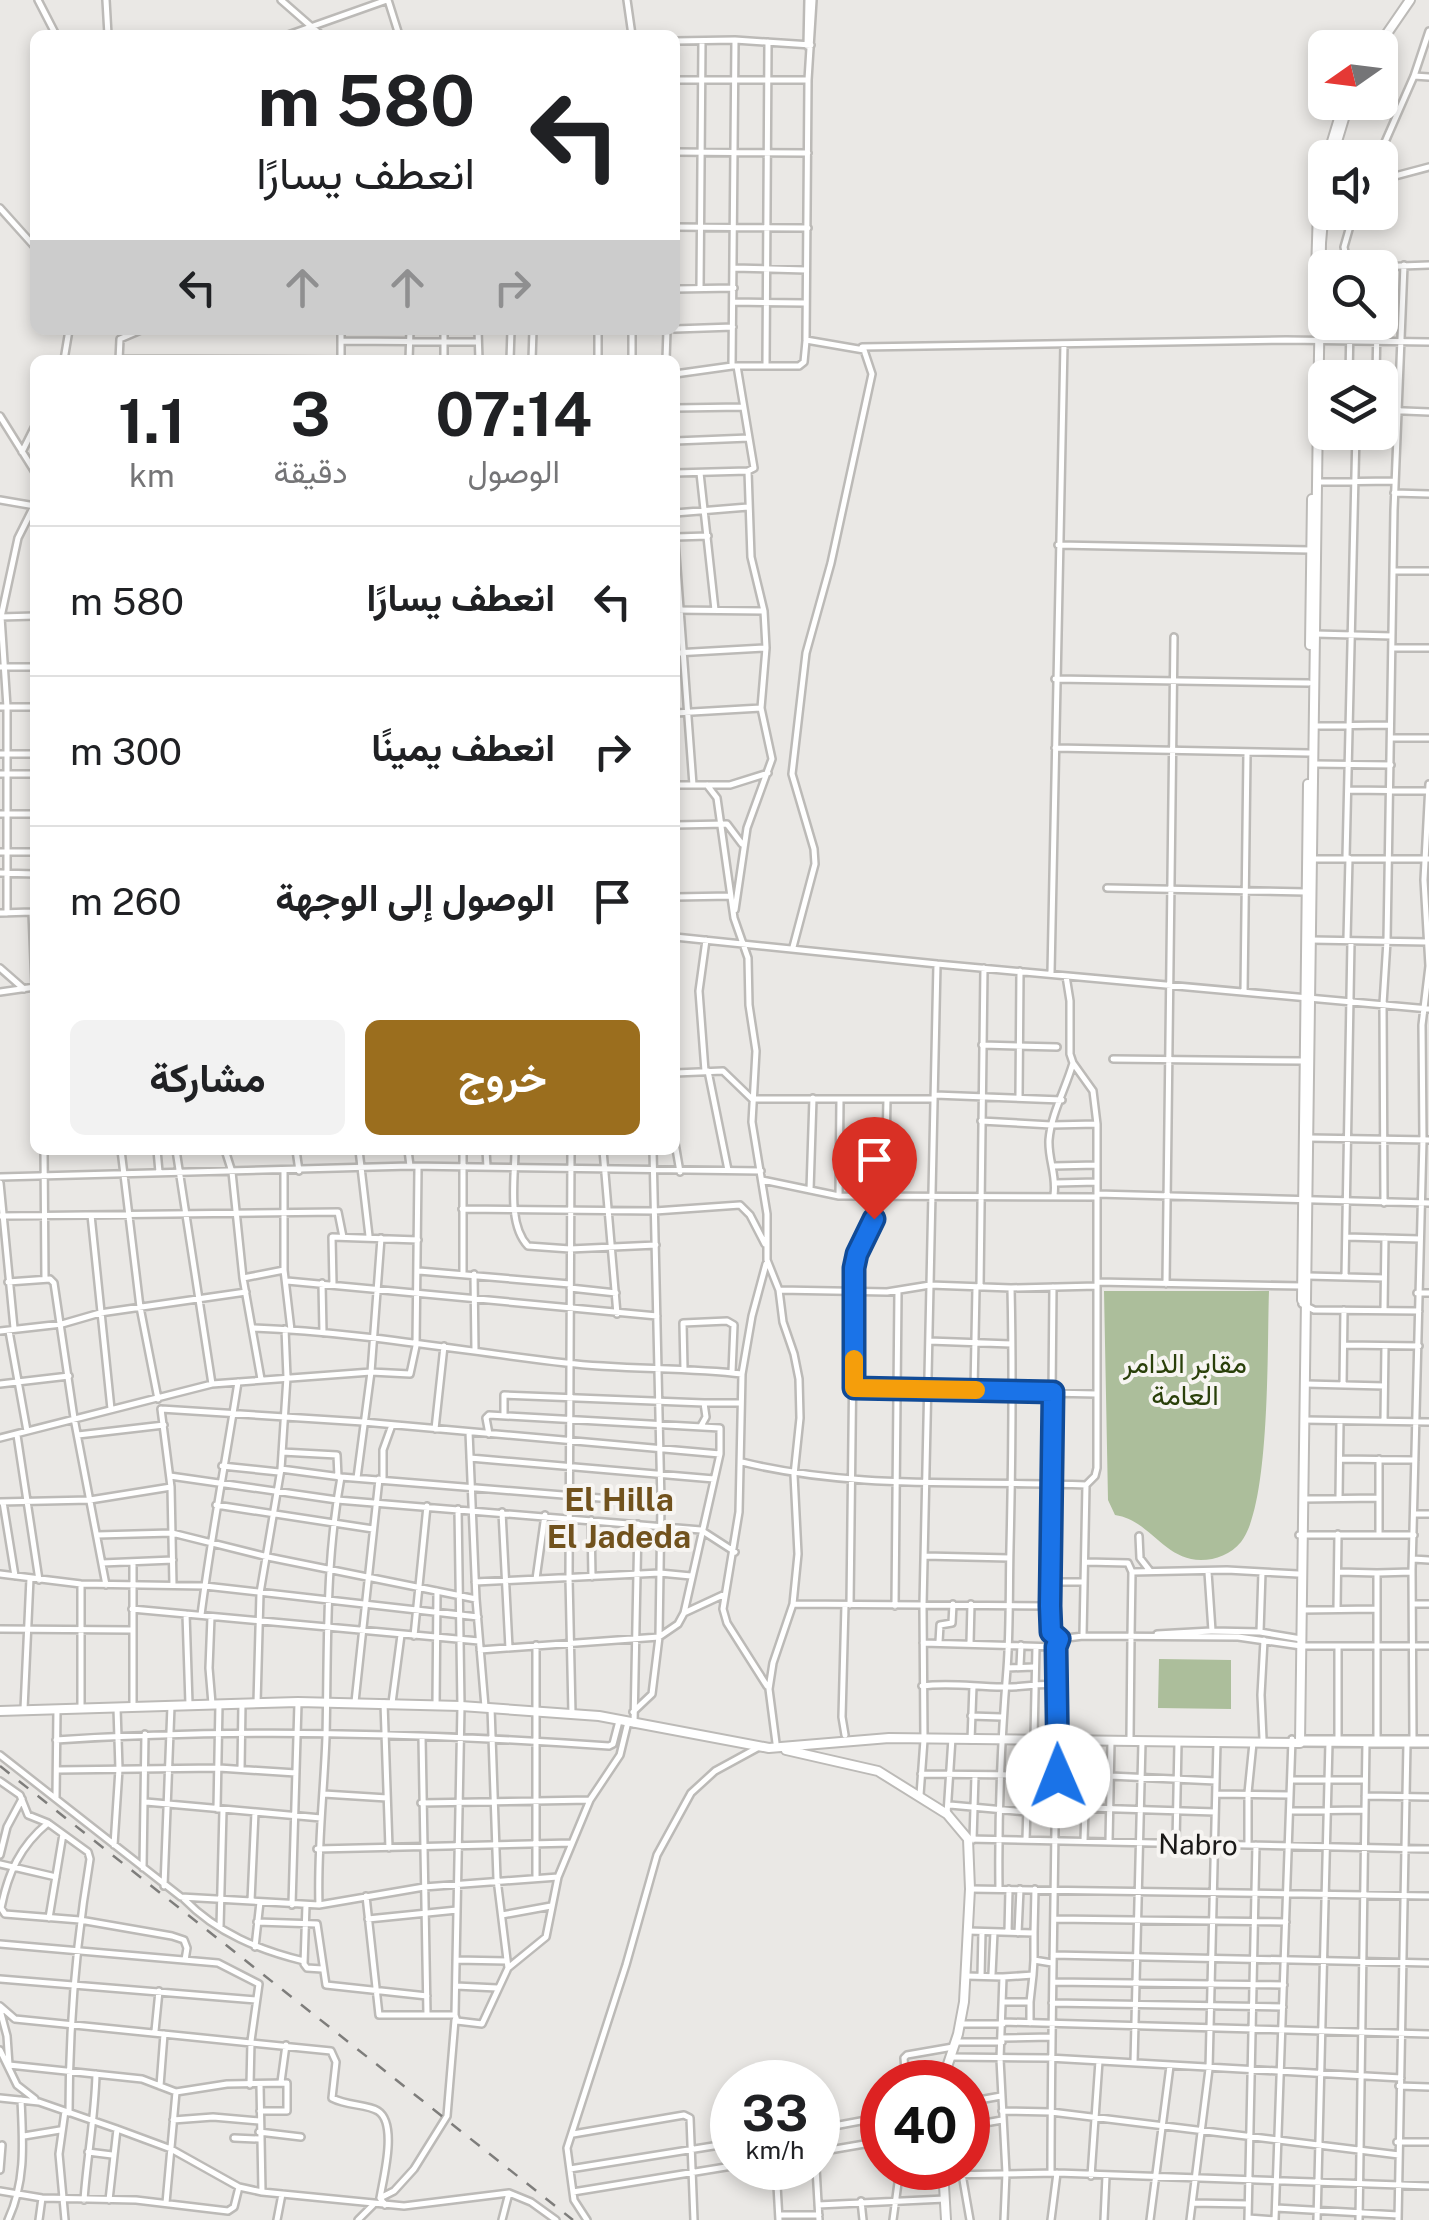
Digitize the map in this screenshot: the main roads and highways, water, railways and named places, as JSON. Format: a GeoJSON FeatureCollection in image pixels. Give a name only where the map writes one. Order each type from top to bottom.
{"type":"FeatureCollection","features":[{"type":"Feature","properties":{"kind":"main road"},"geometry":{"type":"LineString","coordinates":[[1386,30],[1407,0]]}},
{"type":"Feature","properties":{"kind":"main road"},"geometry":{"type":"LineString","coordinates":[[1317,230],[1318,360]]}},
{"type":"Feature","properties":{"kind":"main road"},"geometry":{"type":"LineString","coordinates":[[1297,1741],[1298,1574],[1306,1384],[1302,1286],[1309,1138],[1306,892],[1311,550],[1317,450]]}},
{"type":"Feature","properties":{"kind":"main road"},"geometry":{"type":"LineString","coordinates":[[1299,1642],[1304,1305],[1308,1276],[1304,1061],[1311,940],[1318,450]]}},
{"type":"Feature","properties":{"kind":"main road"},"geometry":{"type":"LineString","coordinates":[[0,1711],[298,1702],[461,1706],[572,1714],[860,1764],[948,1810],[970,1840],[966,1976],[961,2024],[948,2060]]}},
{"type":"Feature","properties":{"kind":"main road"},"geometry":{"type":"LineString","coordinates":[[771,1746],[844,1735],[1297,1741]]}},
{"type":"Feature","properties":{"kind":"main road"},"geometry":{"type":"LineString","coordinates":[[771,1746],[889,1736]]}},
{"type":"Feature","properties":{"kind":"main road"},"geometry":{"type":"LineString","coordinates":[[1056,1739],[1297,1741]]}},
{"type":"Feature","properties":{"kind":"main road"},"geometry":{"type":"LineString","coordinates":[[944,2190],[946,2220]]}},
{"type":"Feature","properties":{"kind":"railway"},"geometry":{"type":"LineString","coordinates":[[0,1766],[573,2220]]}},
{"type":"Feature","properties":{"kind":"district","name":"El Hilla El Jadeda"},"geometry":{"type":"Point","coordinates":[619,1518]}},
{"type":"Feature","properties":{"kind":"park label","name":"مقابر الدامر العامة"},"geometry":{"type":"Point","coordinates":[1185,1378]}}]}
